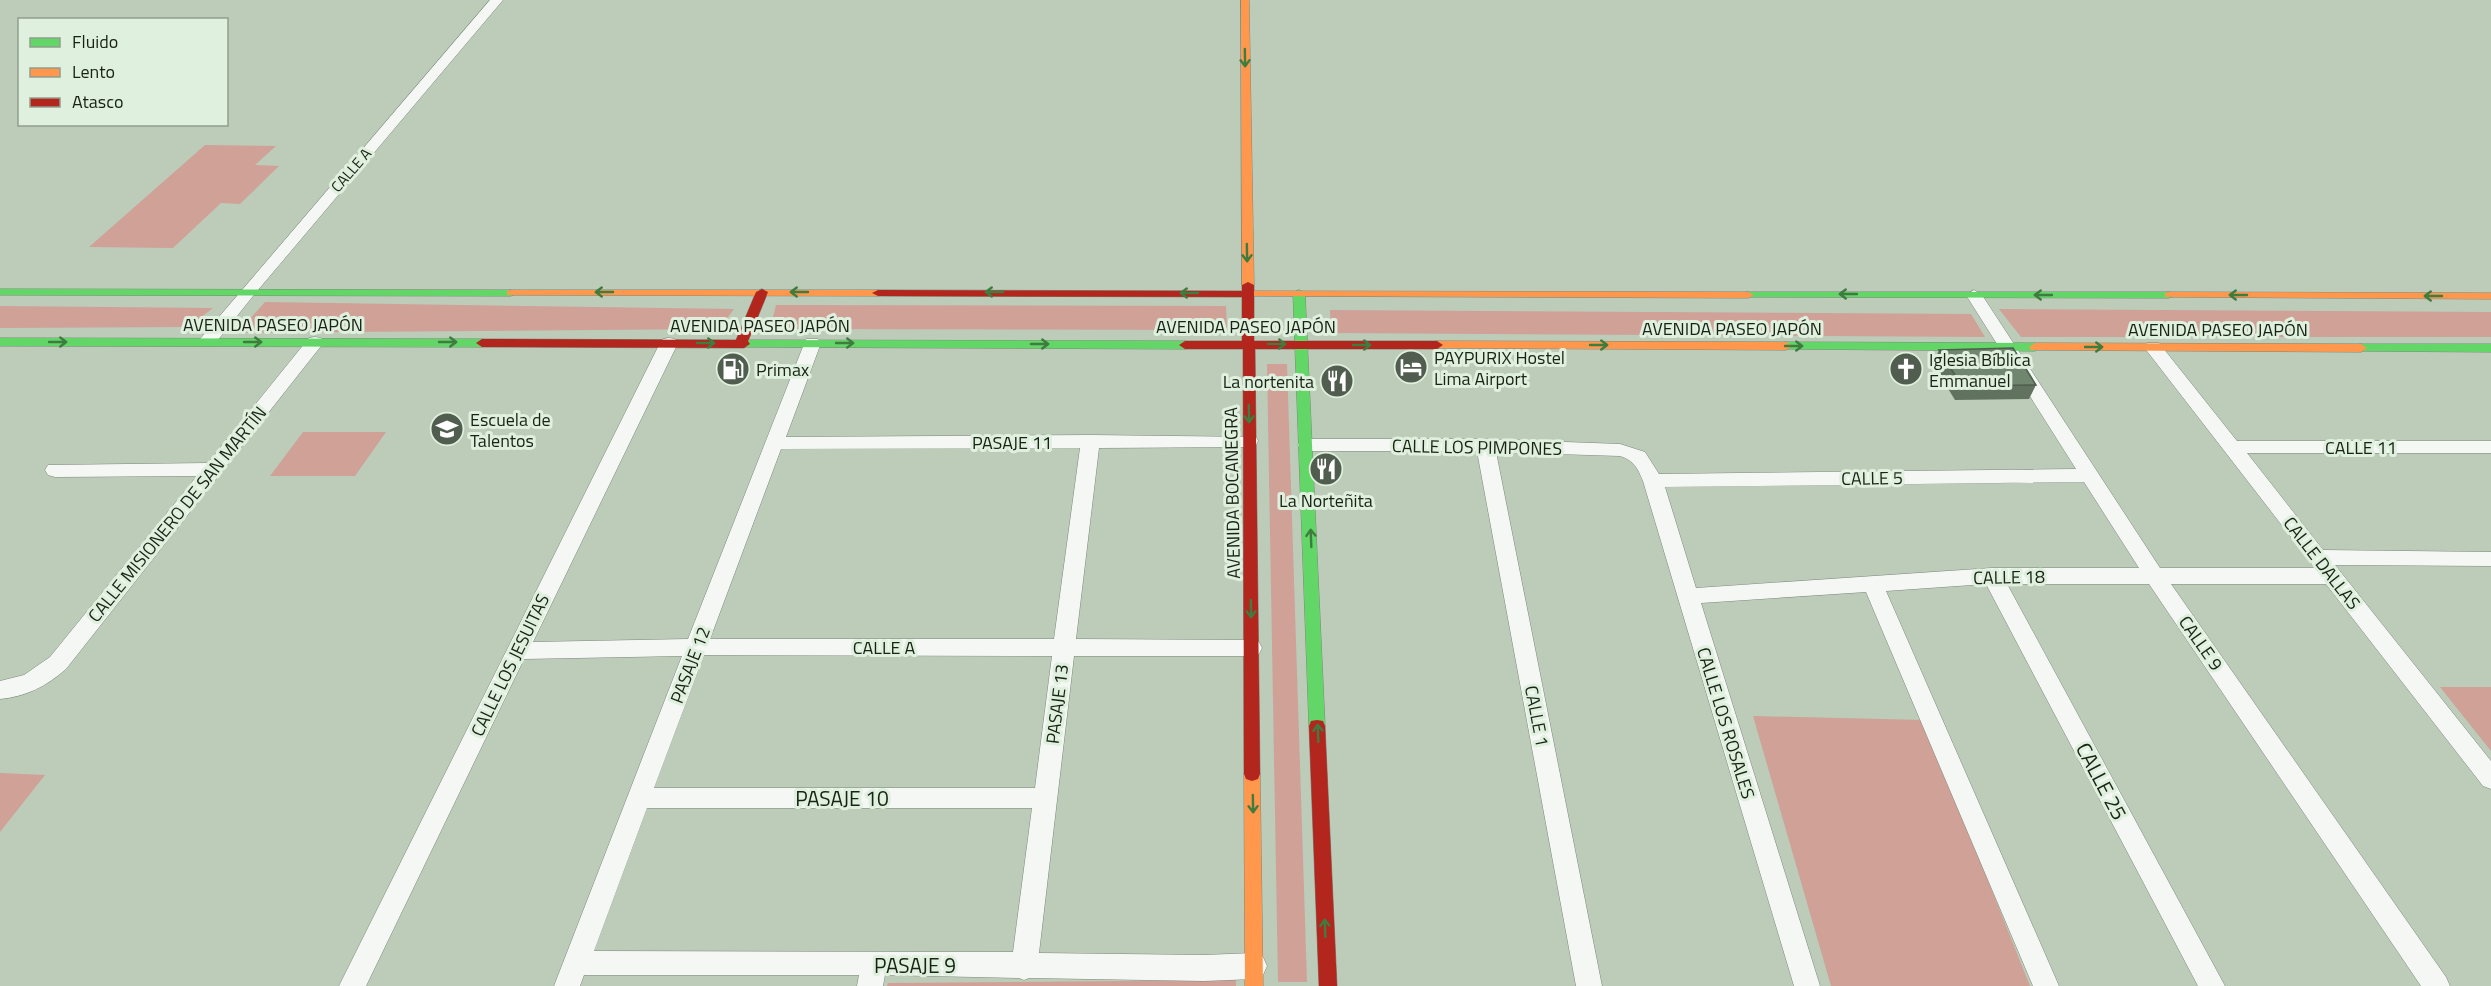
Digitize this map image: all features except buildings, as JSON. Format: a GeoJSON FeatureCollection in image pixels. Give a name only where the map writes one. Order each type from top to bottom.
{"type":"FeatureCollection","features":[{"type":"Feature","properties":{"kind":"main road","name":"AVENIDA BOCANEGRA"},"geometry":{"type":"LineString","coordinates":[[1245,0],[1254,976]]}},
{"type":"Feature","properties":{"kind":"main road","name":"AVENIDA PASEO JAPÓN"},"geometry":{"type":"LineString","coordinates":[[0,292],[1299,292],[2491,296]]}},
{"type":"Feature","properties":{"kind":"main road"},"geometry":{"type":"LineString","coordinates":[[741,343],[762,292]]}},
{"type":"Feature","properties":{"kind":"main road"},"geometry":{"type":"LineString","coordinates":[[1299,292],[1328,986]]}},
{"type":"Feature","properties":{"kind":"main road","name":"AVENIDA PASEO JAPÓN"},"geometry":{"type":"LineString","coordinates":[[0,342],[2491,348]]}},
{"type":"Feature","properties":{"kind":"street","name":"CALLE A"},"geometry":{"type":"LineString","coordinates":[[207,342],[247,292],[497,0]]}},
{"type":"Feature","properties":{"kind":"street","name":"CALLE 9"},"geometry":{"type":"LineString","coordinates":[[1974,295],[2155,577],[2437,986]]}},
{"type":"Feature","properties":{"kind":"street","name":"CALLE MISIONERO DE SAN MARTÍN"},"geometry":{"type":"LineString","coordinates":[[0,690],[14,688],[46,675],[58,663],[315,342]]}},
{"type":"Feature","properties":{"kind":"street","name":"CALLE LOS JESUITAS"},"geometry":{"type":"LineString","coordinates":[[352,986],[669,343]]}},
{"type":"Feature","properties":{"kind":"street","name":"PASAJE 12"},"geometry":{"type":"LineString","coordinates":[[572,975],[812,343]]}},
{"type":"Feature","properties":{"kind":"street","name":"CALLE DALLAS"},"geometry":{"type":"LineString","coordinates":[[2153,347],[2491,779]]}},
{"type":"Feature","properties":{"kind":"street","name":"PASAJE 13"},"geometry":{"type":"LineString","coordinates":[[1024,967],[1090,441]]}},
{"type":"Feature","properties":{"kind":"street","name":"PASAJE 11"},"geometry":{"type":"LineString","coordinates":[[775,443],[1249,441]]}},
{"type":"Feature","properties":{"kind":"street","name":"CALLE LOS PIMPONES"},"geometry":{"type":"LineString","coordinates":[[1307,446],[1485,446],[1620,450],[1635,453],[1648,471]]}},
{"type":"Feature","properties":{"kind":"street","name":"CALLE 1"},"geometry":{"type":"LineString","coordinates":[[1485,446],[1589,986]]}},
{"type":"Feature","properties":{"kind":"street","name":"CALLE 11"},"geometry":{"type":"LineString","coordinates":[[2231,447],[2491,447]]}},
{"type":"Feature","properties":{"kind":"street"},"geometry":{"type":"LineString","coordinates":[[55,470],[213,469]]}},
{"type":"Feature","properties":{"kind":"street","name":"CALLE 5"},"geometry":{"type":"LineString","coordinates":[[1648,471],[2091,475]]}},
{"type":"Feature","properties":{"kind":"street","name":"CALLE LOS ROSALES"},"geometry":{"type":"LineString","coordinates":[[1648,471],[1807,986]]}},
{"type":"Feature","properties":{"kind":"street"},"geometry":{"type":"LineString","coordinates":[[2317,557],[2491,559]]}},
{"type":"Feature","properties":{"kind":"street","name":"CALLE 18"},"geometry":{"type":"LineString","coordinates":[[1687,596],[1992,576],[2332,576]]}},
{"type":"Feature","properties":{"kind":"street","name":"CALLE 25"},"geometry":{"type":"LineString","coordinates":[[1992,576],[2212,986]]}},
{"type":"Feature","properties":{"kind":"street"},"geometry":{"type":"LineString","coordinates":[[1873,585],[2046,986]]}},
{"type":"Feature","properties":{"kind":"street","name":"CALLE A"},"geometry":{"type":"LineString","coordinates":[[517,651],[697,647],[1251,648]]}},
{"type":"Feature","properties":{"kind":"street","name":"PASAJE 10"},"geometry":{"type":"LineString","coordinates":[[639,798],[1046,798]]}},
{"type":"Feature","properties":{"kind":"street","name":"PASAJE 9"},"geometry":{"type":"LineString","coordinates":[[572,975],[872,975],[895,963],[1254,976]]}},
{"type":"Feature","properties":{"kind":"shaded area"},"geometry":{"type":"Polygon","coordinates":[[[205,145],[276,146],[255,165],[279,166],[240,204],[221,203],[173,248],[89,247],[205,145]]]}},
{"type":"Feature","properties":{"kind":"shaded area"},"geometry":{"type":"Polygon","coordinates":[[[265,302],[734,309],[719,329],[237,333],[265,302]]]}},
{"type":"Feature","properties":{"kind":"shaded area"},"geometry":{"type":"Polygon","coordinates":[[[776,305],[1226,306],[1227,330],[770,329],[776,305]]]}},
{"type":"Feature","properties":{"kind":"shaded area"},"geometry":{"type":"Polygon","coordinates":[[[0,306],[213,308],[188,327],[0,328],[0,306]]]}},
{"type":"Feature","properties":{"kind":"shaded area"},"geometry":{"type":"Polygon","coordinates":[[[1999,309],[2491,312],[2491,337],[2021,337],[1999,309]]]}},
{"type":"Feature","properties":{"kind":"shaded area"},"geometry":{"type":"Polygon","coordinates":[[[1330,310],[1971,314],[1985,337],[1331,333],[1330,310]]]}},
{"type":"Feature","properties":{"kind":"shaded area"},"geometry":{"type":"Polygon","coordinates":[[[1267,364],[1287,364],[1307,982],[1278,982],[1267,364]]]}},
{"type":"Feature","properties":{"kind":"shaded area"},"geometry":{"type":"Polygon","coordinates":[[[303,432],[386,432],[355,476],[270,476],[303,432]]]}},
{"type":"Feature","properties":{"kind":"shaded area"},"geometry":{"type":"Polygon","coordinates":[[[2440,687],[2491,687],[2491,751],[2440,687]]]}},
{"type":"Feature","properties":{"kind":"shaded area"},"geometry":{"type":"Polygon","coordinates":[[[1753,716],[1924,720],[2030,986],[1831,986],[1753,716]]]}},
{"type":"Feature","properties":{"kind":"shaded area"},"geometry":{"type":"Polygon","coordinates":[[[0,773],[45,775],[0,832],[0,773]]]}},
{"type":"Feature","properties":{"kind":"shaded area"},"geometry":{"type":"Polygon","coordinates":[[[1236,980],[1236,986],[887,986],[888,983],[1236,980]]]}},
{"type":"Feature","properties":{"kind":"traffic: fast"},"geometry":{"type":"LineString","coordinates":[[0,292],[511,293]]}},
{"type":"Feature","properties":{"kind":"traffic: fast"},"geometry":{"type":"LineString","coordinates":[[1299,293],[1317,726]]}},
{"type":"Feature","properties":{"kind":"traffic: fast"},"geometry":{"type":"LineString","coordinates":[[1748,295],[2169,295]]}},
{"type":"Feature","properties":{"kind":"traffic: fast"},"geometry":{"type":"LineString","coordinates":[[0,342],[482,343]]}},
{"type":"Feature","properties":{"kind":"traffic: fast"},"geometry":{"type":"LineString","coordinates":[[744,344],[1185,345]]}},
{"type":"Feature","properties":{"kind":"traffic: fast"},"geometry":{"type":"LineString","coordinates":[[1786,346],[2035,347]]}},
{"type":"Feature","properties":{"kind":"traffic: fast"},"geometry":{"type":"LineString","coordinates":[[2361,348],[2491,348]]}},
{"type":"Feature","properties":{"kind":"traffic: slow"},"geometry":{"type":"LineString","coordinates":[[1245,0],[1248,285]]}},
{"type":"Feature","properties":{"kind":"traffic: slow"},"geometry":{"type":"LineString","coordinates":[[511,293],[878,293]]}},
{"type":"Feature","properties":{"kind":"traffic: slow"},"geometry":{"type":"LineString","coordinates":[[1245,294],[1748,295]]}},
{"type":"Feature","properties":{"kind":"traffic: slow"},"geometry":{"type":"LineString","coordinates":[[2169,295],[2491,296]]}},
{"type":"Feature","properties":{"kind":"traffic: slow"},"geometry":{"type":"LineString","coordinates":[[1437,345],[1786,346]]}},
{"type":"Feature","properties":{"kind":"traffic: slow"},"geometry":{"type":"LineString","coordinates":[[2035,347],[2361,348]]}},
{"type":"Feature","properties":{"kind":"traffic: slow"},"geometry":{"type":"LineString","coordinates":[[1252,774],[1254,986]]}},
{"type":"Feature","properties":{"kind":"traffic: jam"},"geometry":{"type":"LineString","coordinates":[[1248,285],[1252,774]]}},
{"type":"Feature","properties":{"kind":"traffic: jam"},"geometry":{"type":"LineString","coordinates":[[741,343],[762,292]]}},
{"type":"Feature","properties":{"kind":"traffic: jam"},"geometry":{"type":"LineString","coordinates":[[878,293],[1245,294]]}},
{"type":"Feature","properties":{"kind":"traffic: jam"},"geometry":{"type":"LineString","coordinates":[[482,343],[744,344]]}},
{"type":"Feature","properties":{"kind":"traffic: jam"},"geometry":{"type":"LineString","coordinates":[[1185,345],[1437,345]]}},
{"type":"Feature","properties":{"kind":"traffic: jam"},"geometry":{"type":"LineString","coordinates":[[1317,726],[1328,986]]}},
{"type":"Feature","properties":{"kind":"place","name":"PAYPURIX Hostel Lima Airport"},"geometry":{"type":"Point","coordinates":[1411,367]}},
{"type":"Feature","properties":{"kind":"place","name":"Primax"},"geometry":{"type":"Point","coordinates":[733,369]}},
{"type":"Feature","properties":{"kind":"place","name":"Iglesia Bíblica Emmanuel"},"geometry":{"type":"Point","coordinates":[1906,369]}},
{"type":"Feature","properties":{"kind":"place","name":"La nortenita"},"geometry":{"type":"Point","coordinates":[1337,381]}},
{"type":"Feature","properties":{"kind":"place","name":"Escuela de Talentos"},"geometry":{"type":"Point","coordinates":[447,429]}},
{"type":"Feature","properties":{"kind":"place","name":"La Norteñita"},"geometry":{"type":"Point","coordinates":[1326,469]}}]}
